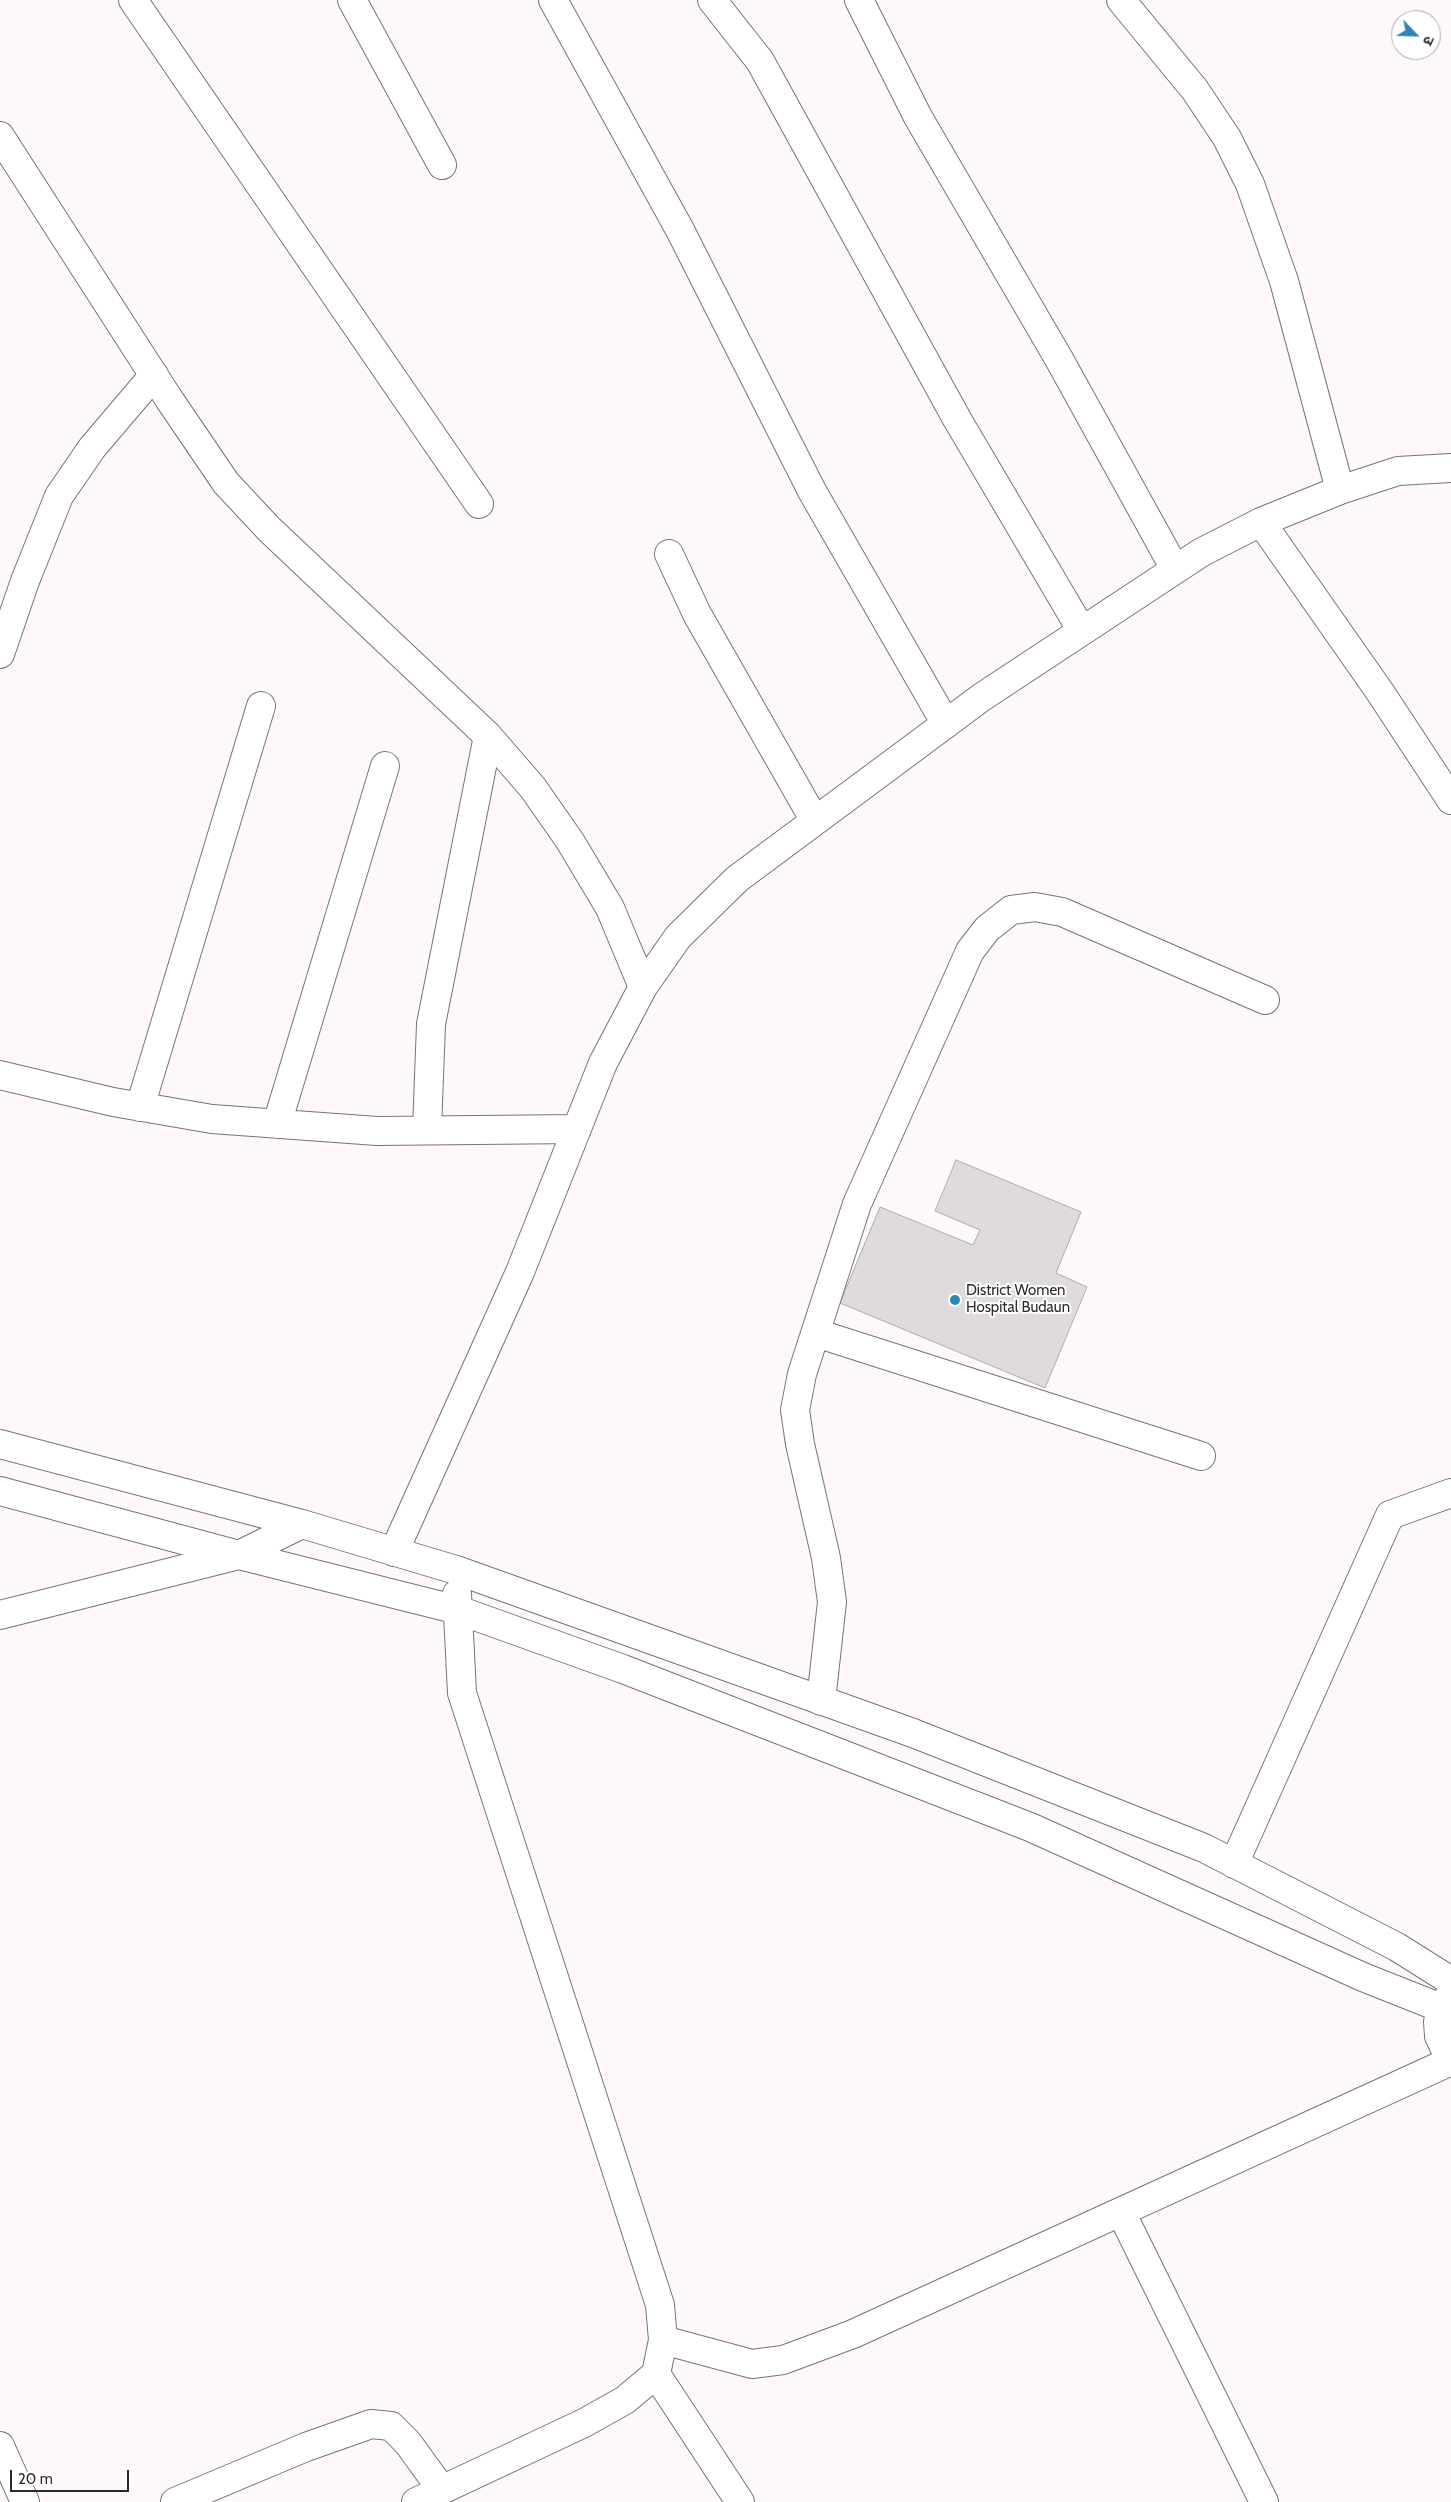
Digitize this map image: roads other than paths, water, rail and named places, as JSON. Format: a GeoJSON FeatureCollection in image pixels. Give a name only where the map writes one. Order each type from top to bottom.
{"type":"FeatureCollection","features":[{"type":"Feature","properties":{"kind":"street"},"geometry":{"type":"LineString","coordinates":[[133,0],[479,504]]}},
{"type":"Feature","properties":{"kind":"street"},"geometry":{"type":"LineString","coordinates":[[352,0],[442,164]]}},
{"type":"Feature","properties":{"kind":"street"},"geometry":{"type":"LineString","coordinates":[[553,0],[680,230],[812,491],[946,724]]}},
{"type":"Feature","properties":{"kind":"street"},"geometry":{"type":"LineString","coordinates":[[712,0],[760,61],[952,410],[1082,631]]}},
{"type":"Feature","properties":{"kind":"street"},"geometry":{"type":"LineString","coordinates":[[859,0],[918,117],[1059,359],[1175,569]]}},
{"type":"Feature","properties":{"kind":"street"},"geometry":{"type":"LineString","coordinates":[[1121,0],[1195,90],[1227,138],[1250,184],[1284,281],[1340,490]]}},
{"type":"Feature","properties":{"kind":"street"},"geometry":{"type":"LineString","coordinates":[[0,136],[226,483],[250,509],[488,736],[533,788],[570,841],[610,908],[642,987]]}},
{"type":"Feature","properties":{"kind":"street"},"geometry":{"type":"LineString","coordinates":[[0,654],[25,580],[59,496],[92,448],[154,375]]}},
{"type":"Feature","properties":{"kind":"street"},"geometry":{"type":"LineString","coordinates":[[394,1552],[520,1272],[604,1063],[642,987],[678,937],[737,880],[982,697],[1202,552],[1261,522],[1340,490],[1398,471],[1451,468]]}},
{"type":"Feature","properties":{"kind":"street"},"geometry":{"type":"LineString","coordinates":[[1261,522],[1380,692],[1451,800]]}},
{"type":"Feature","properties":{"kind":"street"},"geometry":{"type":"LineString","coordinates":[[668,554],[697,614],[815,820]]}},
{"type":"Feature","properties":{"kind":"street"},"geometry":{"type":"LineString","coordinates":[[140,1107],[261,706]]}},
{"type":"Feature","properties":{"kind":"street"},"geometry":{"type":"LineString","coordinates":[[427,1130],[431,1024],[488,736]]}},
{"type":"Feature","properties":{"kind":"street"},"geometry":{"type":"LineString","coordinates":[[277,1124],[385,766]]}},
{"type":"Feature","properties":{"kind":"street"},"geometry":{"type":"LineString","coordinates":[[821,1701],[832,1602],[826,1558],[800,1444],[795,1410],[802,1374],[857,1204],[970,951],[987,929],[1011,910],[1035,908],[1062,912],[1265,1000]]}},
{"type":"Feature","properties":{"kind":"street"},"geometry":{"type":"LineString","coordinates":[[0,1074],[113,1102],[212,1119],[377,1131],[577,1129]]}},
{"type":"Feature","properties":{"kind":"street"},"geometry":{"type":"LineString","coordinates":[[816,1333],[1202,1456]]}},
{"type":"Feature","properties":{"kind":"street"},"geometry":{"type":"LineString","coordinates":[[0,1444],[302,1524],[456,1570],[913,1733],[1204,1848],[1397,1947],[1451,1982]]}},
{"type":"Feature","properties":{"kind":"street"},"geometry":{"type":"LineString","coordinates":[[0,1491],[239,1555],[458,1610],[623,1669],[1030,1827],[1363,1977],[1446,2001],[1438,2022],[1440,2036],[1445,2049],[1451,2056]]}},
{"type":"Feature","properties":{"kind":"street"},"geometry":{"type":"LineString","coordinates":[[1234,1864],[1390,1515],[1451,1493]]}},
{"type":"Feature","properties":{"kind":"street"},"geometry":{"type":"LineString","coordinates":[[0,1615],[239,1555],[302,1524]]}},
{"type":"Feature","properties":{"kind":"street"},"geometry":{"type":"LineString","coordinates":[[416,2502],[584,2423],[625,2400],[656,2374],[663,2340],[660,2306],[462,1693],[456,1570]]}},
{"type":"Feature","properties":{"kind":"street"},"geometry":{"type":"LineString","coordinates":[[663,2340],[752,2364],[783,2360],[853,2334],[1451,2061]]}},
{"type":"Feature","properties":{"kind":"street"},"geometry":{"type":"LineString","coordinates":[[1121,2212],[1264,2502]]}},
{"type":"Feature","properties":{"kind":"street"},"geometry":{"type":"LineString","coordinates":[[656,2374],[740,2502]]}},
{"type":"Feature","properties":{"kind":"street"},"geometry":{"type":"LineString","coordinates":[[175,2502],[306,2447],[371,2424],[390,2426],[408,2443],[442,2490]]}},
{"type":"Feature","properties":{"kind":"street"},"geometry":{"type":"LineString","coordinates":[[0,2446],[25,2502]]}},
{"type":"Feature","properties":{"kind":"place","name":"District Women Hospital Budaun"},"geometry":{"type":"Point","coordinates":[955,1300]}}]}
